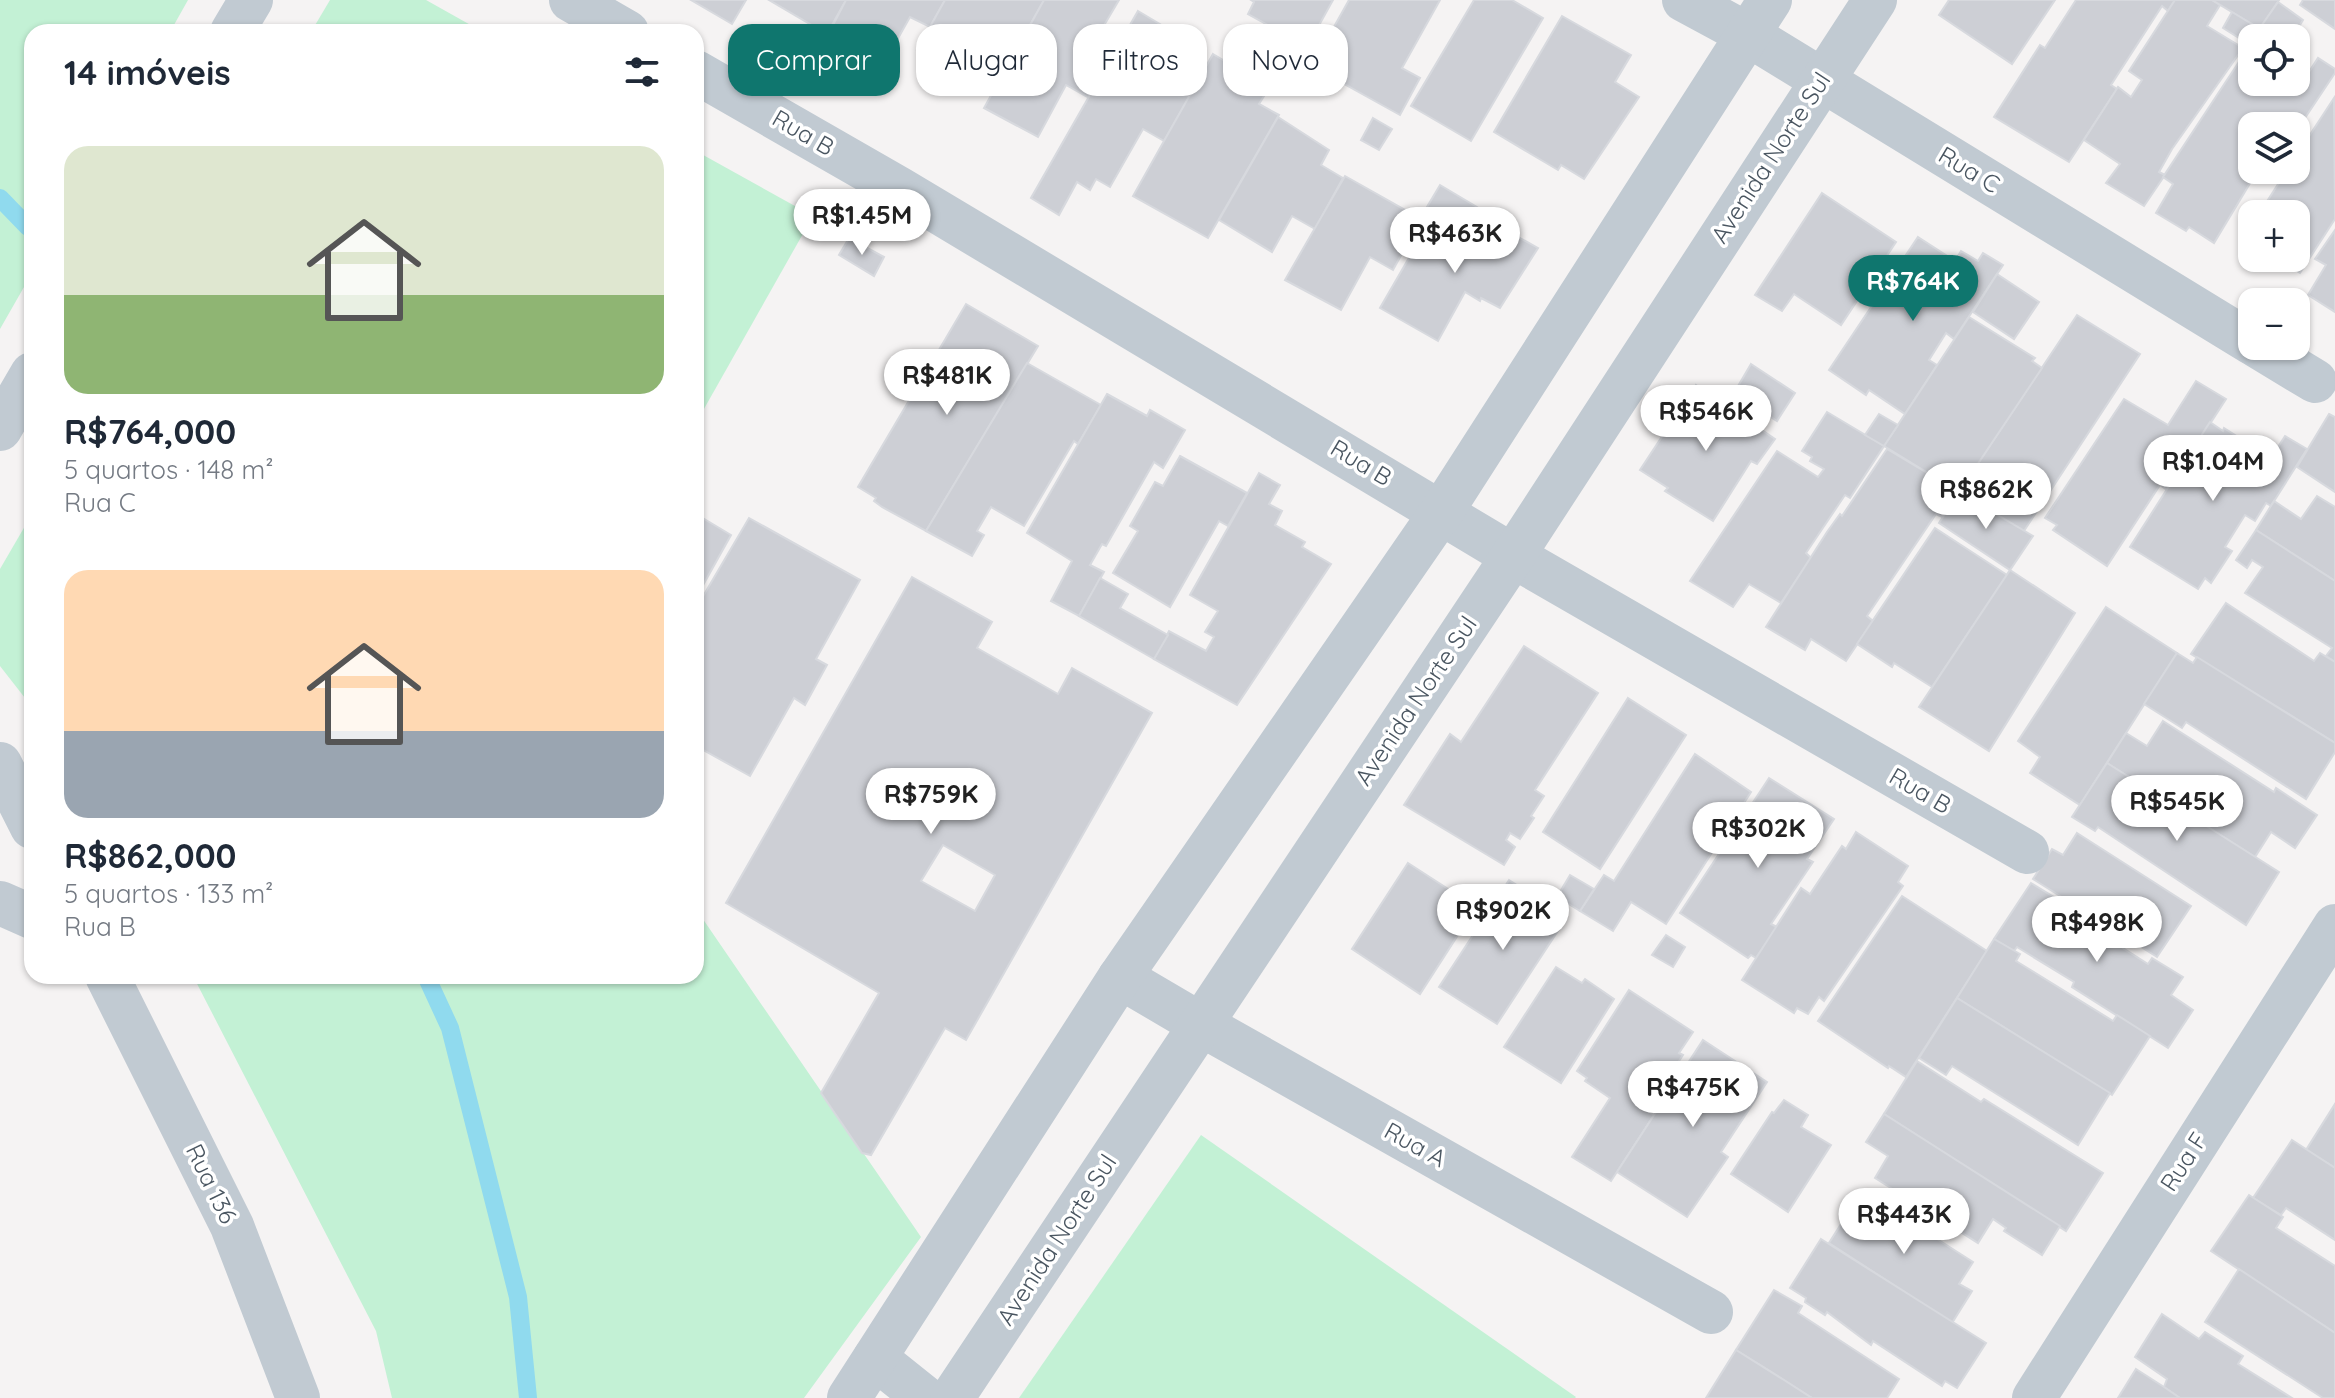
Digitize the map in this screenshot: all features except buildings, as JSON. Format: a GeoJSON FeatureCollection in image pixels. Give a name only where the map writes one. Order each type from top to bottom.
{"type":"FeatureCollection","features":[{"type":"Feature","properties":{"kind":"street"},"geometry":{"type":"LineString","coordinates":[[237,24],[251,0]]}},
{"type":"Feature","properties":{"kind":"street"},"geometry":{"type":"LineString","coordinates":[[571,0],[613,24]]}},
{"type":"Feature","properties":{"kind":"street","name":"Rua C"},"geometry":{"type":"LineString","coordinates":[[1684,0],[1758,17],[1821,81],[2238,334]]}},
{"type":"Feature","properties":{"kind":"street","name":"Avenida Norte Sul"},"geometry":{"type":"LineString","coordinates":[[952,1398],[1513,556],[1875,0]]}},
{"type":"Feature","properties":{"kind":"street"},"geometry":{"type":"LineString","coordinates":[[849,1398],[1120,977],[1442,511],[1758,17]]}},
{"type":"Feature","properties":{"kind":"street","name":"Rua B"},"geometry":{"type":"LineString","coordinates":[[704,77],[927,205],[1513,556],[2027,852]]}},
{"type":"Feature","properties":{"kind":"street","name":"Rua C"},"geometry":{"type":"LineString","coordinates":[[2280,360],[2315,381]]}},
{"type":"Feature","properties":{"kind":"street"},"geometry":{"type":"LineString","coordinates":[[0,429],[24,388]]}},
{"type":"Feature","properties":{"kind":"street"},"geometry":{"type":"LineString","coordinates":[[0,764],[24,811]]}},
{"type":"Feature","properties":{"kind":"street"},"geometry":{"type":"LineString","coordinates":[[0,903],[24,914]]}},
{"type":"Feature","properties":{"kind":"street","name":"Rua F"},"geometry":{"type":"LineString","coordinates":[[2034,1398],[2335,926]]}},
{"type":"Feature","properties":{"kind":"street","name":"Rua A"},"geometry":{"type":"LineString","coordinates":[[1120,977],[1711,1312]]}},
{"type":"Feature","properties":{"kind":"street","name":"Rua 136"},"geometry":{"type":"LineString","coordinates":[[111,984],[232,1226],[298,1398]]}},
{"type":"Feature","properties":{"kind":"street"},"geometry":{"type":"LineString","coordinates":[[875,1358],[925,1398]]}},
{"type":"Feature","properties":{"kind":"green space"},"geometry":{"type":"Polygon","coordinates":[[[0,0],[188,0],[174,24],[24,24],[24,287],[0,329],[0,0]]]}},
{"type":"Feature","properties":{"kind":"green space"},"geometry":{"type":"Polygon","coordinates":[[[330,0],[426,0],[469,24],[316,24],[330,0]]]}},
{"type":"Feature","properties":{"kind":"green space"},"geometry":{"type":"Polygon","coordinates":[[[704,155],[813,216],[704,409],[704,155]]]}},
{"type":"Feature","properties":{"kind":"green space"},"geometry":{"type":"Polygon","coordinates":[[[24,528],[24,697],[0,666],[0,569],[24,528]]]}},
{"type":"Feature","properties":{"kind":"green space"},"geometry":{"type":"Polygon","coordinates":[[[704,921],[921,1237],[804,1398],[392,1398],[376,1331],[197,984],[704,984],[704,921]]]}},
{"type":"Feature","properties":{"kind":"green space"},"geometry":{"type":"Polygon","coordinates":[[[1201,1135],[1576,1397],[1019,1398],[1201,1135]]]}},
{"type":"Feature","properties":{"kind":"waterway"},"geometry":{"type":"LineString","coordinates":[[0,198],[24,223]]}},
{"type":"Feature","properties":{"kind":"waterway"},"geometry":{"type":"LineString","coordinates":[[430,984],[450,1028],[518,1297],[528,1398]]}}]}
